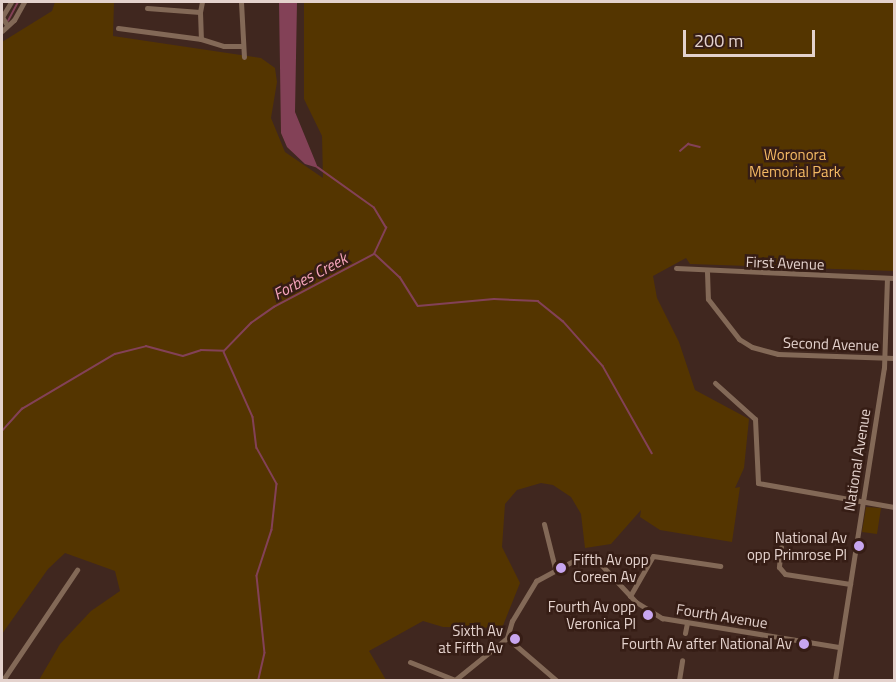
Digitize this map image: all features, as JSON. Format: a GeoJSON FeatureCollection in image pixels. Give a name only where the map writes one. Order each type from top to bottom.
{"type":"FeatureCollection","features":[{"type":"Feature","properties":{"kind":"street"},"geometry":{"type":"LineString","coordinates":[[7,25],[2,17],[11,2]]}},
{"type":"Feature","properties":{"kind":"street"},"geometry":{"type":"LineString","coordinates":[[2,31],[14,20],[24,2]]}},
{"type":"Feature","properties":{"kind":"street"},"geometry":{"type":"LineString","coordinates":[[158,9],[159,2]]}},
{"type":"Feature","properties":{"kind":"street"},"geometry":{"type":"LineString","coordinates":[[201,39],[202,2]]}},
{"type":"Feature","properties":{"kind":"street"},"geometry":{"type":"LineString","coordinates":[[241,2],[244,57]]}},
{"type":"Feature","properties":{"kind":"street"},"geometry":{"type":"LineString","coordinates":[[147,8],[200,12]]}},
{"type":"Feature","properties":{"kind":"street"},"geometry":{"type":"LineString","coordinates":[[134,28],[135,20]]}},
{"type":"Feature","properties":{"kind":"street"},"geometry":{"type":"LineString","coordinates":[[118,28],[134,28],[201,39],[224,46],[242,46]]}},
{"type":"Feature","properties":{"kind":"street","name":"First Avenue"},"geometry":{"type":"LineString","coordinates":[[679,272],[894,278]]}},
{"type":"Feature","properties":{"kind":"street","name":"Second Avenue"},"geometry":{"type":"LineString","coordinates":[[707,272],[708,299],[739,339],[752,346],[778,354],[894,358]]}},
{"type":"Feature","properties":{"kind":"street","name":"National Avenue"},"geometry":{"type":"LineString","coordinates":[[835,681],[885,357],[887,278]]}},
{"type":"Feature","properties":{"kind":"street"},"geometry":{"type":"LineString","coordinates":[[714,383],[755,419],[758,483],[894,507]]}},
{"type":"Feature","properties":{"kind":"street"},"geometry":{"type":"LineString","coordinates":[[410,662],[455,680],[507,638],[512,621],[533,585],[555,568],[544,524]]}},
{"type":"Feature","properties":{"kind":"street"},"geometry":{"type":"LineString","coordinates":[[781,547],[779,567],[785,574],[849,584]]}},
{"type":"Feature","properties":{"kind":"street","name":"Fourth Avenue"},"geometry":{"type":"LineString","coordinates":[[555,568],[589,554],[630,597],[653,614],[687,623],[839,646]]}},
{"type":"Feature","properties":{"kind":"street"},"geometry":{"type":"LineString","coordinates":[[630,597],[653,556],[720,566]]}},
{"type":"Feature","properties":{"kind":"street"},"geometry":{"type":"LineString","coordinates":[[3,681],[77,570]]}},
{"type":"Feature","properties":{"kind":"street"},"geometry":{"type":"LineString","coordinates":[[685,633],[687,623]]}},
{"type":"Feature","properties":{"kind":"street"},"geometry":{"type":"LineString","coordinates":[[507,638],[556,681]]}},
{"type":"Feature","properties":{"kind":"street"},"geometry":{"type":"LineString","coordinates":[[679,681],[682,660]]}},
{"type":"Feature","properties":{"kind":"green space","name":"Woronora Memorial Park"},"geometry":{"type":"Polygon","coordinates":[[[55,2],[114,2],[113,36],[261,58],[275,68],[277,82],[271,118],[285,152],[323,178],[322,136],[304,99],[304,2],[894,2],[894,271],[690,264],[686,258],[653,276],[657,298],[679,342],[695,390],[749,419],[744,468],[735,488],[740,487],[732,542],[660,530],[640,517],[641,510],[611,544],[585,548],[581,514],[571,497],[553,485],[541,483],[517,490],[505,504],[502,547],[520,583],[502,628],[443,627],[423,621],[369,651],[386,680],[39,680],[60,644],[91,611],[120,591],[115,571],[65,553],[48,569],[2,634],[2,42],[52,11],[55,2]]]}},
{"type":"Feature","properties":{"kind":"green space"},"geometry":{"type":"Polygon","coordinates":[[[866,507],[881,508],[877,534],[862,532],[866,507]]]}},
{"type":"Feature","properties":{"kind":"shaded area"},"geometry":{"type":"Polygon","coordinates":[[[279,2],[297,2],[295,112],[318,168],[305,164],[287,147],[281,133],[279,2]]]}},
{"type":"Feature","properties":{"kind":"waterway"},"geometry":{"type":"LineString","coordinates":[[8,21],[18,2]]}},
{"type":"Feature","properties":{"kind":"waterway"},"geometry":{"type":"LineString","coordinates":[[680,151],[688,144],[700,147]]}},
{"type":"Feature","properties":{"kind":"waterway","name":"Forbes Creek"},"geometry":{"type":"LineString","coordinates":[[2,431],[22,409],[115,354],[146,346],[183,356],[201,350],[224,351],[251,323],[274,307],[374,254],[386,228],[374,208],[318,168]]}},
{"type":"Feature","properties":{"kind":"waterway"},"geometry":{"type":"LineString","coordinates":[[375,254],[400,277],[418,306],[494,299],[538,301],[563,321],[603,366],[652,453]]}},
{"type":"Feature","properties":{"kind":"waterway"},"geometry":{"type":"LineString","coordinates":[[224,352],[253,417],[257,448],[277,484],[272,530],[257,576],[265,653],[259,680]]}},
{"type":"Feature","properties":{"kind":"place","name":"National Av opp Primrose Pl"},"geometry":{"type":"Point","coordinates":[859,546]}},
{"type":"Feature","properties":{"kind":"place","name":"Fifth Av opp Coreen Av"},"geometry":{"type":"Point","coordinates":[561,568]}},
{"type":"Feature","properties":{"kind":"place","name":"Fourth Av opp Veronica Pl"},"geometry":{"type":"Point","coordinates":[648,615]}},
{"type":"Feature","properties":{"kind":"place","name":"Sixth Av at Fifth Av"},"geometry":{"type":"Point","coordinates":[515,639]}},
{"type":"Feature","properties":{"kind":"place","name":"Fourth Av after National Av"},"geometry":{"type":"Point","coordinates":[804,644]}}]}
